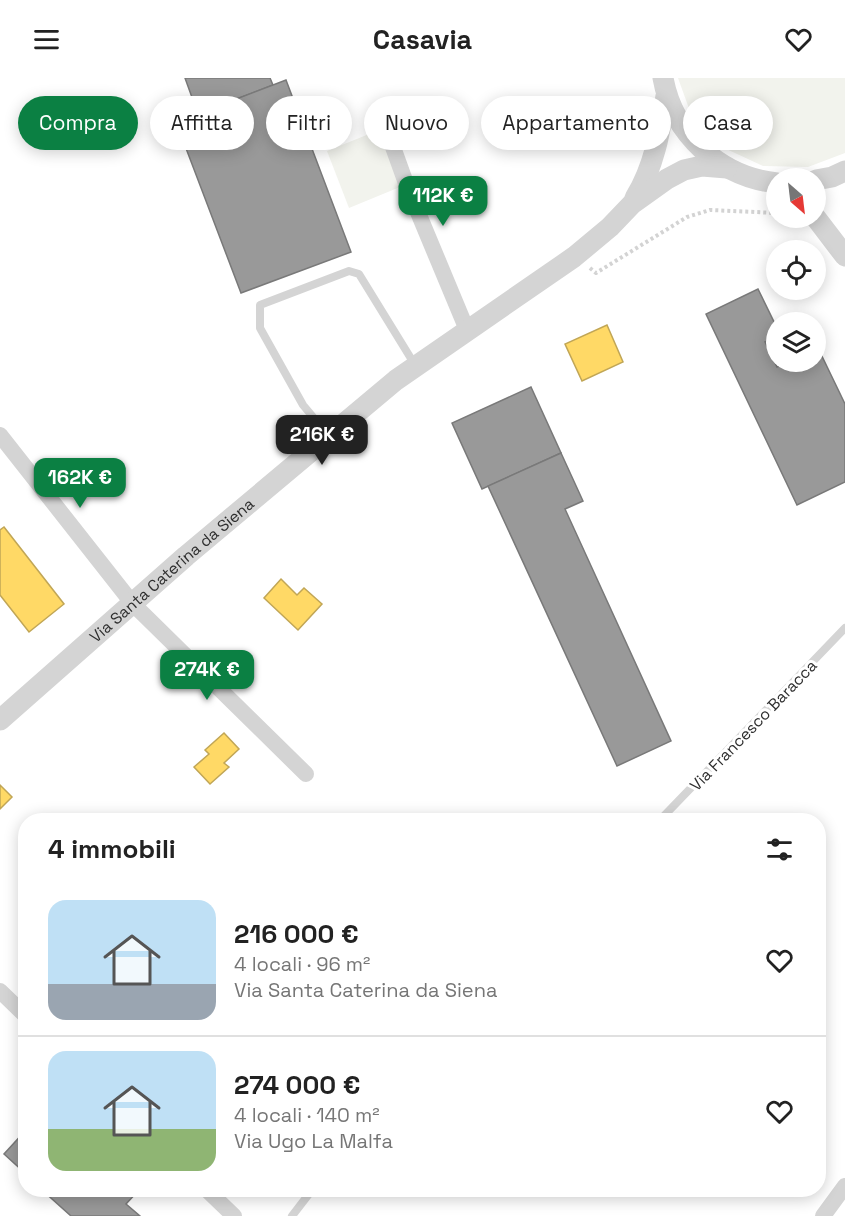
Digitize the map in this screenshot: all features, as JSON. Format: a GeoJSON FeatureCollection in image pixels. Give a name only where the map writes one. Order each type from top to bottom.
{"type":"FeatureCollection","features":[{"type":"Feature","properties":{"kind":"street"},"geometry":{"type":"LineString","coordinates":[[665,87],[680,125],[701,149],[727,168],[750,178],[766,182]]}},
{"type":"Feature","properties":{"kind":"street","name":"Via Santa Caterina da Siena"},"geometry":{"type":"LineString","coordinates":[[632,204],[645,183],[660,135],[665,87]]}},
{"type":"Feature","properties":{"kind":"street"},"geometry":{"type":"LineString","coordinates":[[394,150],[467,330]]}},
{"type":"Feature","properties":{"kind":"street","name":"Via Santa Caterina da Siena"},"geometry":{"type":"LineString","coordinates":[[0,720],[328,435],[415,366],[574,257],[610,227],[632,204],[667,179],[684,170],[702,166],[727,168]]}},
{"type":"Feature","properties":{"kind":"street"},"geometry":{"type":"LineString","coordinates":[[826,178],[845,171]]}},
{"type":"Feature","properties":{"kind":"street"},"geometry":{"type":"LineString","coordinates":[[824,228],[845,256]]}},
{"type":"Feature","properties":{"kind":"street"},"geometry":{"type":"LineString","coordinates":[[0,435],[133,604],[306,774]]}},
{"type":"Feature","properties":{"kind":"street"},"geometry":{"type":"LineString","coordinates":[[0,991],[18,1008]]}},
{"type":"Feature","properties":{"kind":"street"},"geometry":{"type":"LineString","coordinates":[[823,1216],[845,1186]]}},
{"type":"Feature","properties":{"kind":"street"},"geometry":{"type":"LineString","coordinates":[[214,1197],[234,1216]]}},
{"type":"Feature","properties":{"kind":"lane"},"geometry":{"type":"LineString","coordinates":[[328,435],[303,405],[260,328],[260,305],[349,271],[359,274],[415,366]]}},
{"type":"Feature","properties":{"kind":"lane","name":"Via Francesco Baracca"},"geometry":{"type":"LineString","coordinates":[[667,813],[845,628]]}},
{"type":"Feature","properties":{"kind":"lane"},"geometry":{"type":"LineString","coordinates":[[292,1216],[307,1197]]}},
{"type":"Feature","properties":{"kind":"path"},"geometry":{"type":"LineString","coordinates":[[574,257],[596,273],[687,217],[710,210],[766,213]]}},
{"type":"Feature","properties":{"kind":"shaded area"},"geometry":{"type":"Polygon","coordinates":[[[678,78],[845,78],[845,153],[808,167],[763,166],[728,150],[773,150],[773,96],[684,96],[678,78]]]}},
{"type":"Feature","properties":{"kind":"shaded area"},"geometry":{"type":"Polygon","coordinates":[[[364,136],[364,150],[386,150],[400,187],[349,208],[327,151],[352,150],[352,141],[364,136]]]}},
{"type":"Feature","properties":{"kind":"building: Abitazioni"},"geometry":{"type":"Polygon","coordinates":[[[607,325],[623,362],[582,381],[565,344],[607,325]]]}},
{"type":"Feature","properties":{"kind":"building: Abitazioni"},"geometry":{"type":"Polygon","coordinates":[[[4,527],[64,604],[29,632],[0,595],[0,530],[4,527]]]}},
{"type":"Feature","properties":{"kind":"building: Abitazioni"},"geometry":{"type":"Polygon","coordinates":[[[281,579],[297,595],[304,588],[322,604],[298,630],[264,598],[281,579]]]}},
{"type":"Feature","properties":{"kind":"building: Abitazioni"},"geometry":{"type":"Polygon","coordinates":[[[224,733],[239,749],[224,763],[229,767],[210,784],[194,767],[209,754],[205,750],[224,733]]]}},
{"type":"Feature","properties":{"kind":"building: Abitazioni"},"geometry":{"type":"Polygon","coordinates":[[[0,785],[12,797],[0,809],[0,785]]]}},
{"type":"Feature","properties":{"kind":"building: Industria"},"geometry":{"type":"Polygon","coordinates":[[[185,78],[270,78],[273,85],[245,96],[192,96],[185,78]]]}},
{"type":"Feature","properties":{"kind":"building: Industria"},"geometry":{"type":"Polygon","coordinates":[[[286,80],[292,96],[266,96],[266,150],[312,150],[351,252],[241,293],[187,150],[254,150],[254,96],[244,96],[286,80]]]}},
{"type":"Feature","properties":{"kind":"building: Industria"},"geometry":{"type":"Polygon","coordinates":[[[758,289],[769,312],[766,312],[766,372],[826,372],[826,365],[845,404],[845,482],[797,505],[706,314],[758,289]]]}},
{"type":"Feature","properties":{"kind":"building: Industria"},"geometry":{"type":"Polygon","coordinates":[[[531,387],[561,453],[482,489],[452,423],[531,387]]]}},
{"type":"Feature","properties":{"kind":"building: Industria"},"geometry":{"type":"Polygon","coordinates":[[[561,453],[583,501],[565,509],[671,741],[617,766],[488,486],[561,453]]]}},
{"type":"Feature","properties":{"kind":"building: Industria"},"geometry":{"type":"Polygon","coordinates":[[[18,1139],[18,1167],[4,1154],[18,1139]]]}},
{"type":"Feature","properties":{"kind":"building: Industria"},"geometry":{"type":"Polygon","coordinates":[[[50,1197],[132,1197],[126,1204],[140,1216],[71,1216],[50,1197]]]}}]}
